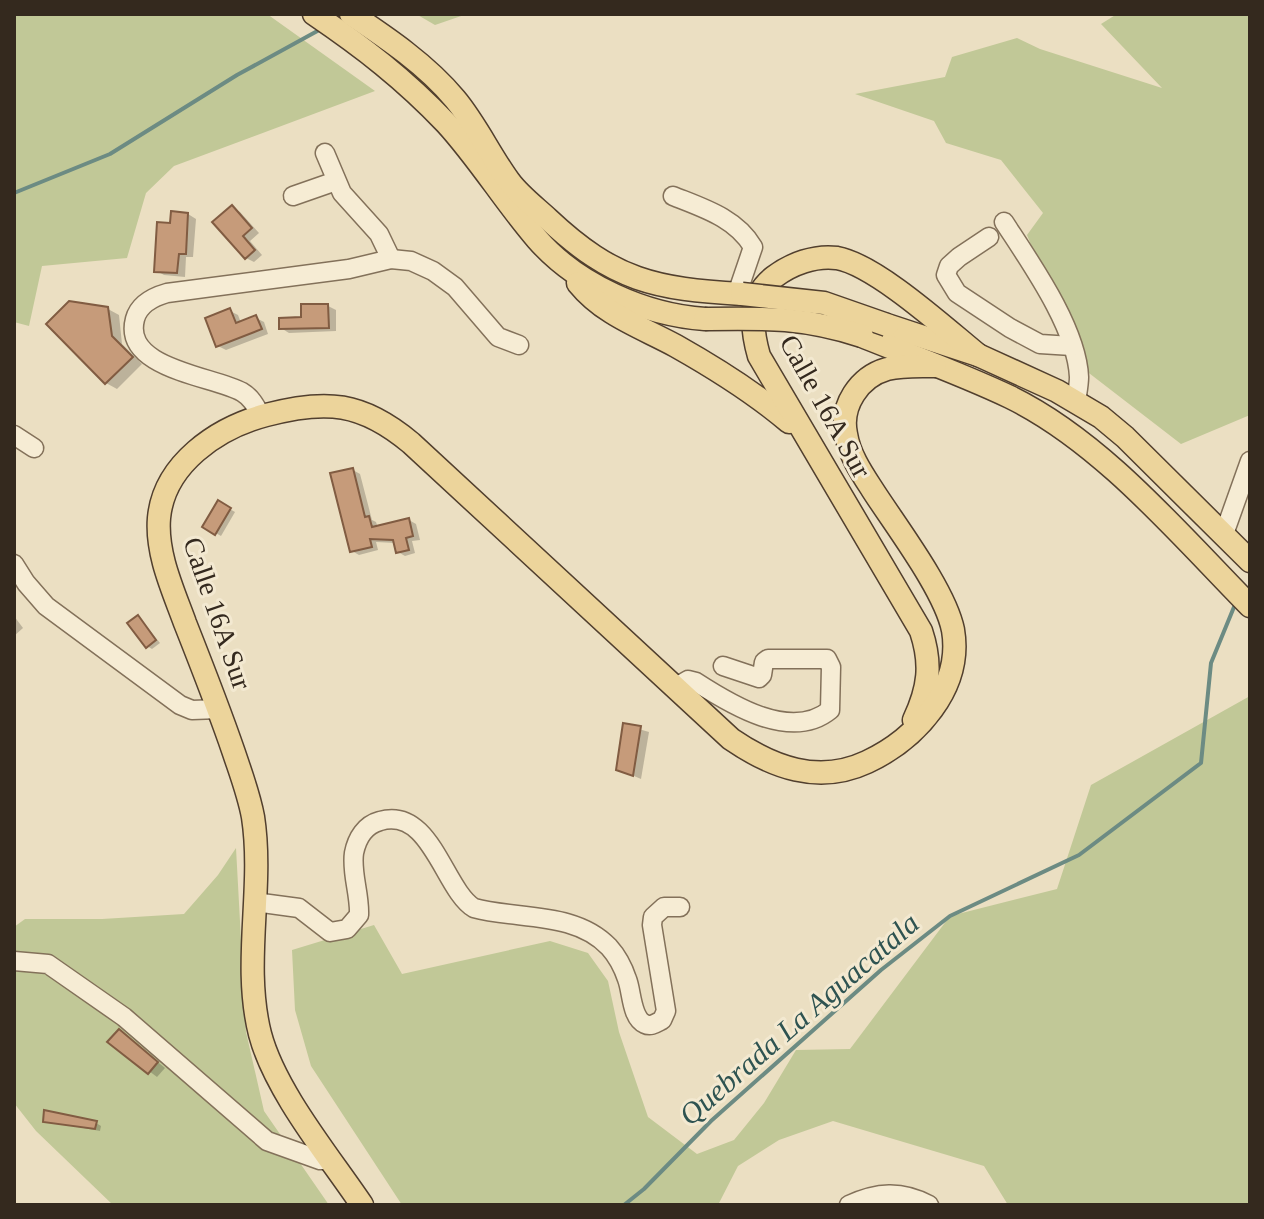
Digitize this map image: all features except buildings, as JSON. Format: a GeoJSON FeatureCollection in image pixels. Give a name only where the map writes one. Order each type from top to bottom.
{"type":"FeatureCollection","features":[{"type":"Feature","properties":{"kind":"main road"},"geometry":{"type":"LineString","coordinates":[[314,14],[358,22],[412,58],[455,99],[511,184],[565,235],[604,264],[670,288],[824,303],[978,355],[1101,417],[1250,561]]}},
{"type":"Feature","properties":{"kind":"main road"},"geometry":{"type":"LineString","coordinates":[[358,22],[394,73],[438,115],[539,241],[590,282],[643,308],[705,319],[795,319],[816,322],[862,336],[1012,398],[1071,435],[1125,479],[1250,606]]}},
{"type":"Feature","properties":{"kind":"main road","name":"Calle 16A Sur"},"geometry":{"type":"LineString","coordinates":[[907,736],[928,683],[927,651],[921,631],[759,356],[752,326],[757,299],[770,280],[792,266],[820,258],[837,258],[854,264],[896,291],[978,355]]}},
{"type":"Feature","properties":{"kind":"main road"},"geometry":{"type":"LineString","coordinates":[[563,262],[581,287],[612,313],[694,357],[769,405],[802,433]]}},
{"type":"Feature","properties":{"kind":"main road","name":"Calle 16A Sur"},"geometry":{"type":"LineString","coordinates":[[362,1205],[297,1109],[276,1072],[261,1036],[254,997],[253,817],[219,709],[162,555],[159,516],[174,475],[214,437],[261,416],[300,406],[330,404],[352,408],[392,427],[731,739],[780,767],[801,772],[843,770],[887,751],[930,713],[948,681],[955,656],[953,631],[942,600],[861,471],[850,450],[845,421],[854,392],[873,376],[898,367],[935,366]]}},
{"type":"Feature","properties":{"kind":"lane"},"geometry":{"type":"LineString","coordinates":[[325,153],[336,181],[352,206],[379,234],[391,259]]}},
{"type":"Feature","properties":{"kind":"lane"},"geometry":{"type":"LineString","coordinates":[[293,196],[336,181]]}},
{"type":"Feature","properties":{"kind":"lane"},"geometry":{"type":"LineString","coordinates":[[673,196],[726,220],[745,234],[753,247],[740,294]]}},
{"type":"Feature","properties":{"kind":"lane"},"geometry":{"type":"LineString","coordinates":[[1004,222],[1043,282],[1072,346],[1079,376],[1076,402]]}},
{"type":"Feature","properties":{"kind":"lane"},"geometry":{"type":"LineString","coordinates":[[989,237],[949,266],[946,275],[957,293],[1040,344],[1072,346]]}},
{"type":"Feature","properties":{"kind":"lane"},"geometry":{"type":"LineString","coordinates":[[261,416],[245,394],[148,356],[135,340],[137,314],[142,307],[149,300],[167,293],[349,269],[391,259],[411,261],[433,271],[455,287],[498,337],[519,345]]}},
{"type":"Feature","properties":{"kind":"lane"},"geometry":{"type":"LineString","coordinates":[[14,435],[34,448]]}},
{"type":"Feature","properties":{"kind":"lane"},"geometry":{"type":"LineString","coordinates":[[1224,534],[1250,461]]}},
{"type":"Feature","properties":{"kind":"lane"},"geometry":{"type":"LineString","coordinates":[[14,564],[46,606],[180,705],[192,710],[219,709]]}},
{"type":"Feature","properties":{"kind":"lane"},"geometry":{"type":"LineString","coordinates":[[676,687],[688,680],[696,682],[737,707],[774,720],[822,717],[830,710],[831,667],[827,659],[768,659],[759,678],[723,666]]}},
{"type":"Feature","properties":{"kind":"lane"},"geometry":{"type":"LineString","coordinates":[[254,902],[299,908],[330,932],[347,929],[359,915],[354,856],[356,845],[368,827],[386,819],[397,820],[408,825],[431,845],[457,893],[474,908],[572,924],[604,942],[618,957],[629,982],[637,1017],[644,1024],[652,1025],[662,1020],[666,1011],[653,917],[664,907],[680,907]]}},
{"type":"Feature","properties":{"kind":"lane"},"geometry":{"type":"LineString","coordinates":[[14,961],[48,964],[124,1017],[267,1141],[320,1160],[331,1160]]}},
{"type":"Feature","properties":{"kind":"lane"},"geometry":{"type":"LineString","coordinates":[[849,1205],[882,1194],[908,1196],[929,1205]]}},
{"type":"Feature","properties":{"kind":"green space"},"geometry":{"type":"Polygon","coordinates":[[[14,14],[267,14],[375,91],[174,166],[146,193],[127,258],[42,266],[29,326],[14,322],[14,14]]]}},
{"type":"Feature","properties":{"kind":"green space"},"geometry":{"type":"Polygon","coordinates":[[[416,14],[467,14],[435,25],[416,14]]]}},
{"type":"Feature","properties":{"kind":"green space"},"geometry":{"type":"Polygon","coordinates":[[[1117,14],[1250,14],[1250,415],[1181,444],[1085,370],[1072,346],[1027,235],[1043,213],[1001,160],[946,143],[934,121],[855,94],[945,77],[952,57],[1017,38],[1040,49],[1162,88],[1101,24],[1117,14]]]}},
{"type":"Feature","properties":{"kind":"green space"},"geometry":{"type":"Polygon","coordinates":[[[1250,696],[1250,1205],[1008,1205],[984,1166],[833,1121],[779,1140],[738,1166],[718,1205],[402,1205],[311,1066],[295,1010],[292,950],[374,925],[402,974],[550,941],[588,953],[608,981],[619,1032],[648,1117],[697,1154],[734,1140],[764,1103],[796,1050],[850,1049],[950,916],[1057,889],[1091,785],[1250,696]]]}},
{"type":"Feature","properties":{"kind":"green space"},"geometry":{"type":"Polygon","coordinates":[[[236,848],[246,1032],[264,1111],[329,1205],[113,1205],[36,1131],[14,1103],[14,927],[25,919],[102,919],[184,914],[218,875],[236,848]]]}},
{"type":"Feature","properties":{"kind":"waterway"},"geometry":{"type":"LineString","coordinates":[[14,193],[110,154],[237,75],[321,29]]}},
{"type":"Feature","properties":{"kind":"waterway","name":"Quebrada La Aguacatala"},"geometry":{"type":"LineString","coordinates":[[624,1205],[711,1121],[881,970],[950,916],[1079,855],[1201,763],[1211,663],[1234,607]]}}]}
